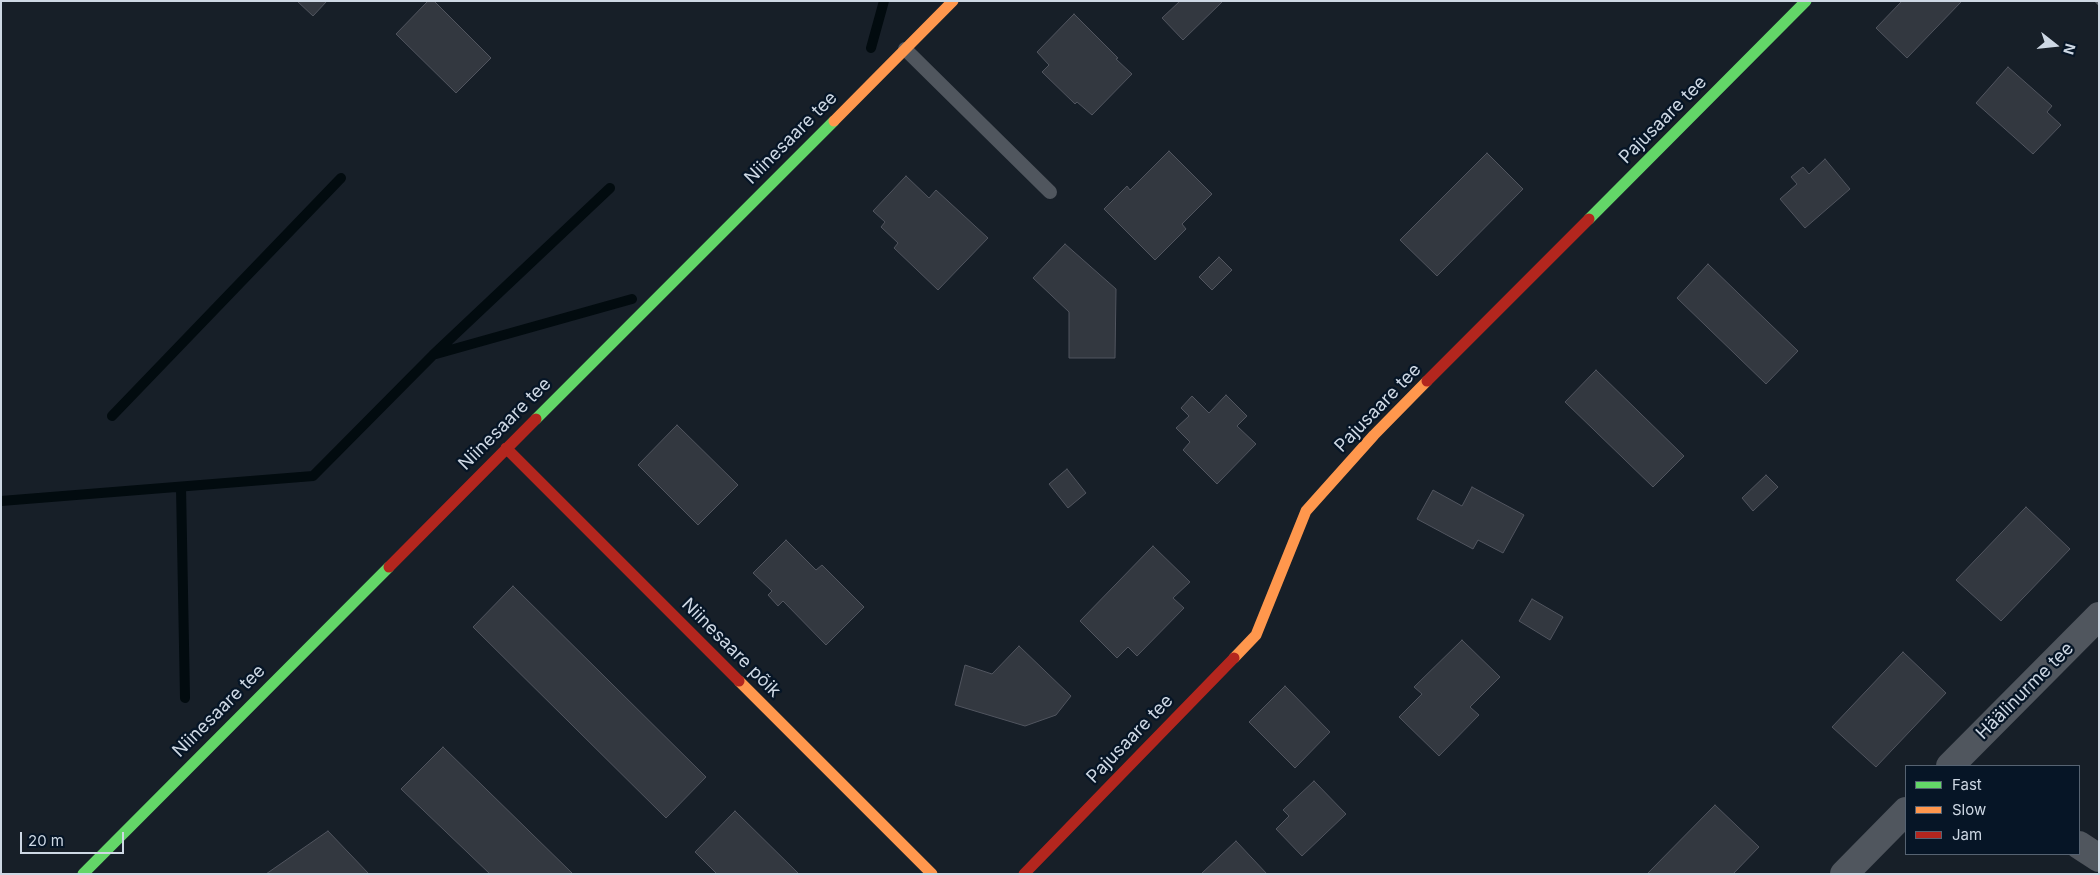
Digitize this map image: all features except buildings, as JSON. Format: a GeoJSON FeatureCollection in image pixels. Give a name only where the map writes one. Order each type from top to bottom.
{"type":"FeatureCollection","features":[{"type":"Feature","properties":{"kind":"street","name":"Niinesaare tee"},"geometry":{"type":"LineString","coordinates":[[83,874],[953,1]]}},
{"type":"Feature","properties":{"kind":"street","name":"Pajusaare tee"},"geometry":{"type":"LineString","coordinates":[[1024,874],[1256,635],[1306,511],[1374,435],[1806,1]]}},
{"type":"Feature","properties":{"kind":"street","name":"Niinesaare põik"},"geometry":{"type":"LineString","coordinates":[[506,448],[932,874]]}},
{"type":"Feature","properties":{"kind":"street","name":"Häälinurme tee"},"geometry":{"type":"LineString","coordinates":[[1963,762],[2099,616]]}},
{"type":"Feature","properties":{"kind":"street"},"geometry":{"type":"LineString","coordinates":[[1844,874],[1905,812]]}},
{"type":"Feature","properties":{"kind":"street"},"geometry":{"type":"LineString","coordinates":[[2080,846],[2099,858]]}},
{"type":"Feature","properties":{"kind":"lane"},"geometry":{"type":"LineString","coordinates":[[905,48],[1050,192]]}},
{"type":"Feature","properties":{"kind":"waterway"},"geometry":{"type":"LineString","coordinates":[[871,48],[884,1]]}},
{"type":"Feature","properties":{"kind":"waterway"},"geometry":{"type":"LineString","coordinates":[[112,416],[341,178]]}},
{"type":"Feature","properties":{"kind":"waterway"},"geometry":{"type":"LineString","coordinates":[[1,501],[313,476],[433,355],[610,188]]}},
{"type":"Feature","properties":{"kind":"waterway"},"geometry":{"type":"LineString","coordinates":[[436,354],[632,299]]}},
{"type":"Feature","properties":{"kind":"waterway"},"geometry":{"type":"LineString","coordinates":[[181,487],[185,698]]}},
{"type":"Feature","properties":{"kind":"traffic: fast"},"geometry":{"type":"LineString","coordinates":[[1589,219],[1806,1]]}},
{"type":"Feature","properties":{"kind":"traffic: fast"},"geometry":{"type":"LineString","coordinates":[[536,419],[834,121]]}},
{"type":"Feature","properties":{"kind":"traffic: fast"},"geometry":{"type":"LineString","coordinates":[[83,874],[389,567]]}},
{"type":"Feature","properties":{"kind":"traffic: slow"},"geometry":{"type":"LineString","coordinates":[[834,121],[953,1]]}},
{"type":"Feature","properties":{"kind":"traffic: slow"},"geometry":{"type":"LineString","coordinates":[[1234,658],[1256,635],[1306,511],[1374,435],[1427,381]]}},
{"type":"Feature","properties":{"kind":"traffic: slow"},"geometry":{"type":"LineString","coordinates":[[739,681],[932,874]]}},
{"type":"Feature","properties":{"kind":"traffic: jam"},"geometry":{"type":"LineString","coordinates":[[1427,381],[1589,219]]}},
{"type":"Feature","properties":{"kind":"traffic: jam"},"geometry":{"type":"LineString","coordinates":[[389,567],[536,419]]}},
{"type":"Feature","properties":{"kind":"traffic: jam"},"geometry":{"type":"LineString","coordinates":[[506,448],[739,681]]}},
{"type":"Feature","properties":{"kind":"traffic: jam"},"geometry":{"type":"LineString","coordinates":[[1024,874],[1234,658]]}}]}
